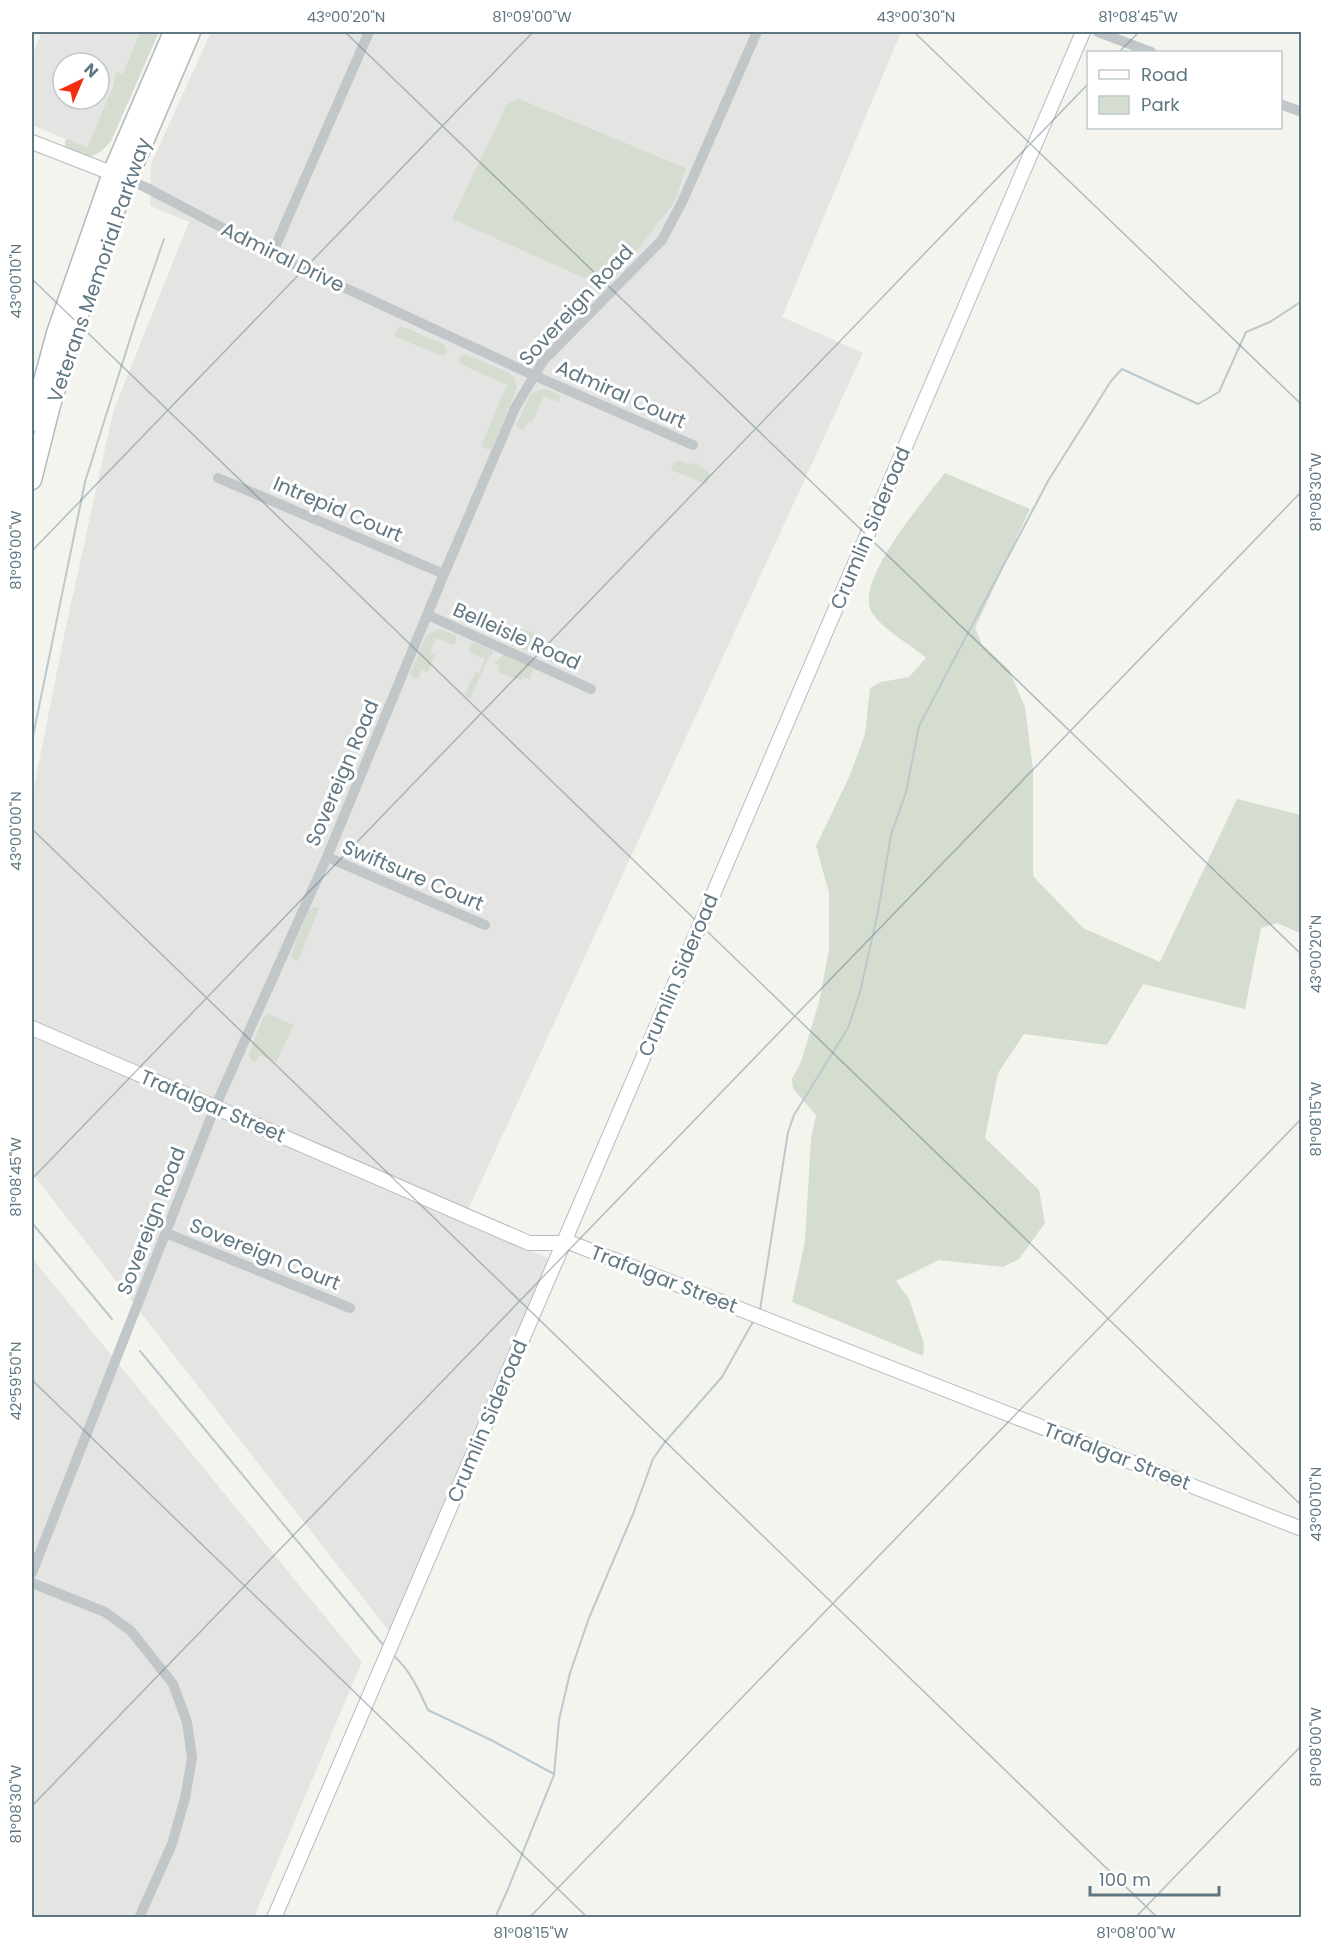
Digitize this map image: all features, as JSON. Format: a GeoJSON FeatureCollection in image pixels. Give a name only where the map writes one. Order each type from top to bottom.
{"type":"FeatureCollection","features":[{"type":"Feature","properties":{"kind":"highway","name":"Veterans Memorial Parkway"},"geometry":{"type":"LineString","coordinates":[[32,422],[56,333],[119,176],[173,32]]}},
{"type":"Feature","properties":{"kind":"highway","name":"Veterans Memorial Parkway"},"geometry":{"type":"LineString","coordinates":[[32,480],[51,405],[119,176],[191,32]]}},
{"type":"Feature","properties":{"kind":"street"},"geometry":{"type":"LineString","coordinates":[[272,254],[369,32]]}},
{"type":"Feature","properties":{"kind":"street","name":"Sovereign Road"},"geometry":{"type":"LineString","coordinates":[[32,1573],[215,1107],[327,857],[515,408],[543,361],[662,240],[683,200],[757,32]]}},
{"type":"Feature","properties":{"kind":"street","name":"Crumlin Sideroad"},"geometry":{"type":"LineString","coordinates":[[274,1917],[1083,32]]}},
{"type":"Feature","properties":{"kind":"street"},"geometry":{"type":"LineString","coordinates":[[1098,32],[1148,51]]}},
{"type":"Feature","properties":{"kind":"street"},"geometry":{"type":"LineString","coordinates":[[1282,104],[1302,112]]}},
{"type":"Feature","properties":{"kind":"street","name":"Admiral Drive"},"geometry":{"type":"LineString","coordinates":[[32,142],[157,193],[272,254],[533,375]]}},
{"type":"Feature","properties":{"kind":"street","name":"Admiral Court"},"geometry":{"type":"LineString","coordinates":[[533,375],[693,445]]}},
{"type":"Feature","properties":{"kind":"street","name":"Intrepid Court"},"geometry":{"type":"LineString","coordinates":[[218,478],[444,574]]}},
{"type":"Feature","properties":{"kind":"street","name":"Belleisle Road"},"geometry":{"type":"LineString","coordinates":[[428,615],[591,689]]}},
{"type":"Feature","properties":{"kind":"street","name":"Swiftsure Court"},"geometry":{"type":"LineString","coordinates":[[327,857],[486,925]]}},
{"type":"Feature","properties":{"kind":"street","name":"Trafalgar Street"},"geometry":{"type":"LineString","coordinates":[[32,1028],[529,1242],[571,1243],[1302,1529]]}},
{"type":"Feature","properties":{"kind":"street","name":"Sovereign Court"},"geometry":{"type":"LineString","coordinates":[[166,1233],[350,1308]]}},
{"type":"Feature","properties":{"kind":"street"},"geometry":{"type":"LineString","coordinates":[[32,1583],[105,1612],[131,1631],[173,1684],[187,1722],[192,1758],[185,1798],[172,1844],[139,1917]]}},
{"type":"Feature","properties":{"kind":"shaded area"},"geometry":{"type":"Polygon","coordinates":[[[42,32],[139,33],[122,75],[116,73],[111,91],[111,51],[51,51],[51,111],[103,111],[87,148],[32,125],[32,55],[42,32]]]}},
{"type":"Feature","properties":{"kind":"shaded area"},"geometry":{"type":"Polygon","coordinates":[[[211,32],[901,32],[782,317],[863,353],[463,1221],[550,1259],[391,1634],[32,1173],[32,797],[64,636],[113,412],[189,222],[150,206],[151,164],[211,32]]]}},
{"type":"Feature","properties":{"kind":"shaded area"},"geometry":{"type":"Polygon","coordinates":[[[32,1258],[362,1662],[254,1917],[32,1917],[32,1258]]]}},
{"type":"Feature","properties":{"kind":"green space"},"geometry":{"type":"Polygon","coordinates":[[[135,32],[159,32],[111,141],[100,152],[91,156],[80,155],[65,149],[65,141],[68,139],[87,148],[103,111],[111,111],[111,91],[116,72],[122,75],[139,34],[135,32]]]}},
{"type":"Feature","properties":{"kind":"green space"},"geometry":{"type":"Polygon","coordinates":[[[519,99],[686,168],[674,203],[607,288],[452,219],[507,104],[519,99]]]}},
{"type":"Feature","properties":{"kind":"green space"},"geometry":{"type":"Polygon","coordinates":[[[401,326],[443,344],[447,354],[442,356],[396,337],[394,333],[401,326]]]}},
{"type":"Feature","properties":{"kind":"green space"},"geometry":{"type":"Polygon","coordinates":[[[465,354],[507,372],[515,378],[517,388],[492,448],[488,450],[481,446],[507,385],[460,364],[459,356],[465,354]]]}},
{"type":"Feature","properties":{"kind":"green space"},"geometry":{"type":"Polygon","coordinates":[[[545,389],[560,395],[559,402],[544,396],[531,423],[528,422],[524,431],[516,426],[531,393],[545,389]]]}},
{"type":"Feature","properties":{"kind":"green space"},"geometry":{"type":"Polygon","coordinates":[[[679,460],[687,464],[697,463],[710,474],[706,484],[671,470],[672,465],[679,460]]]}},
{"type":"Feature","properties":{"kind":"green space"},"geometry":{"type":"Polygon","coordinates":[[[945,473],[1030,509],[975,628],[982,644],[1009,670],[1025,707],[1033,769],[1033,876],[1083,928],[1160,962],[1237,799],[1301,815],[1302,934],[1277,923],[1261,928],[1245,1009],[1143,984],[1107,1045],[1024,1034],[998,1073],[985,1138],[1039,1190],[1045,1223],[1019,1259],[1003,1267],[939,1260],[896,1281],[909,1299],[924,1343],[923,1356],[792,1302],[805,1241],[811,1138],[816,1115],[793,1089],[792,1079],[801,1062],[819,1002],[829,949],[829,893],[816,846],[850,775],[865,734],[870,688],[881,682],[909,677],[926,658],[891,632],[873,614],[869,601],[872,583],[893,542],[945,473]]]}},
{"type":"Feature","properties":{"kind":"green space"},"geometry":{"type":"Polygon","coordinates":[[[520,628],[537,635],[533,642],[541,645],[539,649],[533,653],[510,644],[507,637],[509,632],[517,634],[520,628]]]}},
{"type":"Feature","properties":{"kind":"green space"},"geometry":{"type":"Polygon","coordinates":[[[438,629],[456,635],[456,642],[453,645],[436,638],[430,652],[435,655],[428,672],[422,670],[418,679],[413,677],[410,673],[426,636],[438,629]]]}},
{"type":"Feature","properties":{"kind":"green space"},"geometry":{"type":"Polygon","coordinates":[[[475,643],[492,650],[493,653],[487,660],[470,699],[464,696],[475,672],[479,673],[485,659],[468,651],[475,643]]]}},
{"type":"Feature","properties":{"kind":"green space"},"geometry":{"type":"Polygon","coordinates":[[[504,655],[530,666],[533,671],[530,680],[523,677],[521,680],[498,672],[500,666],[495,663],[504,655]]]}},
{"type":"Feature","properties":{"kind":"green space"},"geometry":{"type":"Polygon","coordinates":[[[313,907],[319,908],[298,961],[293,959],[291,954],[309,910],[313,907]]]}},
{"type":"Feature","properties":{"kind":"green space"},"geometry":{"type":"Polygon","coordinates":[[[268,1014],[294,1025],[276,1062],[259,1055],[256,1062],[252,1061],[249,1054],[263,1018],[268,1014]]]}},
{"type":"Feature","properties":{"kind":"waterway"},"geometry":{"type":"LineString","coordinates":[[32,741],[85,482],[164,239]]}},
{"type":"Feature","properties":{"kind":"waterway"},"geometry":{"type":"LineString","coordinates":[[760,1310],[788,1132],[794,1115],[848,1028],[860,992],[878,912],[891,835],[906,792],[919,726],[1048,481],[1111,381],[1122,369],[1198,404],[1219,392],[1246,332],[1270,322],[1302,301]]}},
{"type":"Feature","properties":{"kind":"waterway"},"geometry":{"type":"LineString","coordinates":[[32,1223],[112,1319]]}},
{"type":"Feature","properties":{"kind":"waterway"},"geometry":{"type":"LineString","coordinates":[[495,1918],[554,1775],[559,1720],[570,1673],[589,1618],[633,1514],[653,1459],[722,1377],[754,1320]]}},
{"type":"Feature","properties":{"kind":"waterway"},"geometry":{"type":"LineString","coordinates":[[140,1351],[385,1647]]}},
{"type":"Feature","properties":{"kind":"waterway"},"geometry":{"type":"LineString","coordinates":[[393,1655],[409,1674],[428,1710],[554,1774]]}}]}
